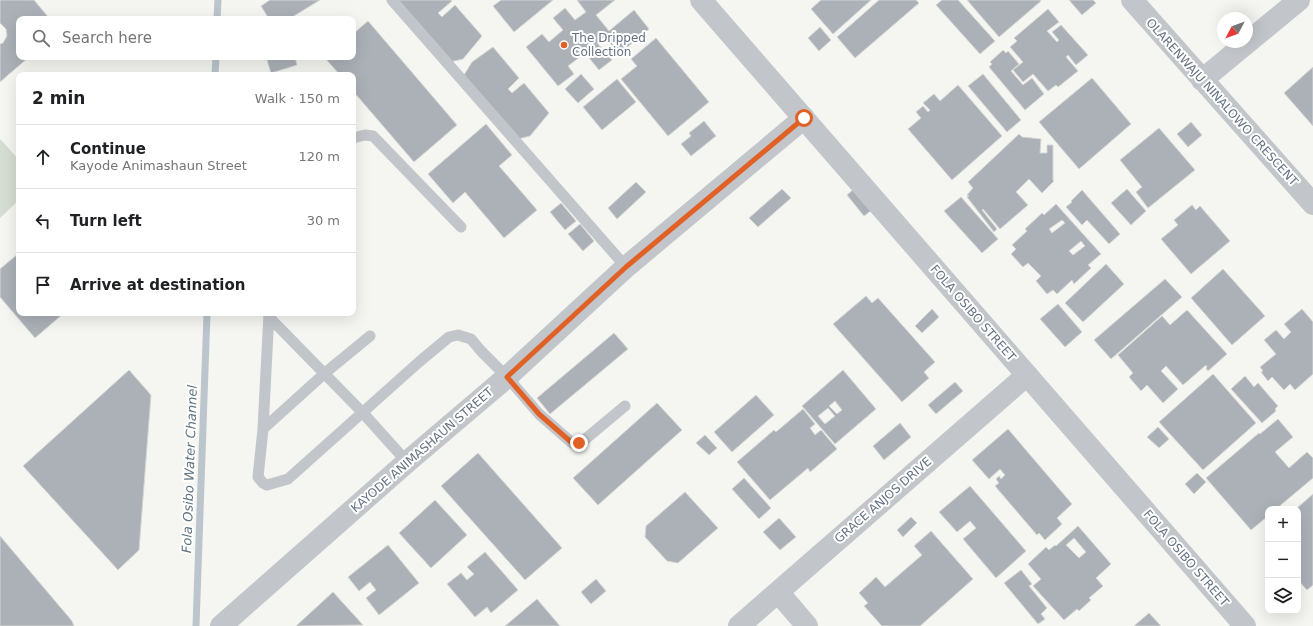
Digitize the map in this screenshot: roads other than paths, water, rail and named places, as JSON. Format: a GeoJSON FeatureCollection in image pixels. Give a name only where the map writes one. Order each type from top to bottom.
{"type":"FeatureCollection","features":[{"type":"Feature","properties":{"kind":"street","name":"FOLA OSIBO STREET"},"geometry":{"type":"LineString","coordinates":[[701,0],[1245,626]]}},
{"type":"Feature","properties":{"kind":"street","name":"OLARENWAJU NINALOWO CRESCENT"},"geometry":{"type":"LineString","coordinates":[[1132,0],[1313,204]]}},
{"type":"Feature","properties":{"kind":"street"},"geometry":{"type":"LineString","coordinates":[[1202,80],[1299,0]]}},
{"type":"Feature","properties":{"kind":"street","name":"KAYODE ANIMASHAUN STREET"},"geometry":{"type":"LineString","coordinates":[[225,623],[406,462],[507,377],[626,267],[804,118]]}},
{"type":"Feature","properties":{"kind":"street","name":"GRACE ANJOS DRIVE"},"geometry":{"type":"LineString","coordinates":[[739,626],[1027,375]]}},
{"type":"Feature","properties":{"kind":"street"},"geometry":{"type":"LineString","coordinates":[[778,592],[807,626]]}},
{"type":"Feature","properties":{"kind":"lane"},"geometry":{"type":"LineString","coordinates":[[392,0],[626,267]]}},
{"type":"Feature","properties":{"kind":"lane"},"geometry":{"type":"LineString","coordinates":[[356,137],[365,135],[373,136],[460,227]]}},
{"type":"Feature","properties":{"kind":"lane"},"geometry":{"type":"LineString","coordinates":[[269,316],[263,429],[258,477],[267,485],[288,479],[419,362],[449,337],[458,334],[471,339],[539,414],[567,439],[575,444],[583,441],[625,406]]}},
{"type":"Feature","properties":{"kind":"lane"},"geometry":{"type":"LineString","coordinates":[[270,316],[363,413],[406,462]]}},
{"type":"Feature","properties":{"kind":"lane"},"geometry":{"type":"LineString","coordinates":[[263,429],[325,373],[370,336]]}},
{"type":"Feature","properties":{"kind":"waterway","name":"Fola Osibo Water Channel"},"geometry":{"type":"LineString","coordinates":[[217,16],[218,0]]}},
{"type":"Feature","properties":{"kind":"waterway","name":"Fola Osibo Water Channel"},"geometry":{"type":"LineString","coordinates":[[215,72],[216,60]]}},
{"type":"Feature","properties":{"kind":"waterway","name":"Fola Osibo Water Channel"},"geometry":{"type":"LineString","coordinates":[[196,626],[207,316]]}},
{"type":"Feature","properties":{"kind":"place","name":"The Dripped Collection"},"geometry":{"type":"Point","coordinates":[564,45]}}]}
